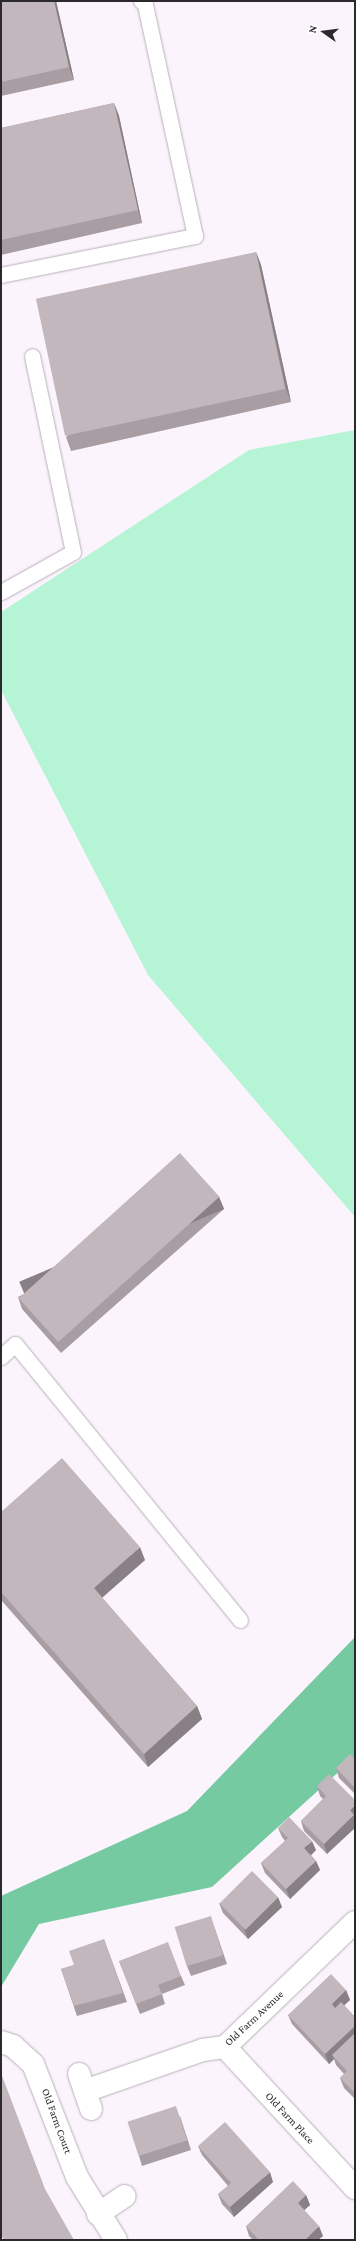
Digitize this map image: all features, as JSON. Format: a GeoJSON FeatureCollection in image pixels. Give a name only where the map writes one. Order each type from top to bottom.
{"type":"FeatureCollection","features":[{"type":"Feature","properties":{"kind":"street","name":"Old Farm Avenue"},"geometry":{"type":"LineString","coordinates":[[85,2091],[203,2050],[225,2047],[355,1922]]}},
{"type":"Feature","properties":{"kind":"street","name":"Old Farm Court"},"geometry":{"type":"LineString","coordinates":[[1,2042],[13,2046],[33,2064],[77,2177],[98,2214],[116,2240]]}},
{"type":"Feature","properties":{"kind":"street","name":"Old Farm Place"},"geometry":{"type":"LineString","coordinates":[[225,2047],[355,2188]]}},
{"type":"Feature","properties":{"kind":"street"},"geometry":{"type":"LineString","coordinates":[[98,2214],[125,2196]]}},
{"type":"Feature","properties":{"kind":"lane"},"geometry":{"type":"LineString","coordinates":[[1,275],[195,236],[146,4],[141,1]]}},
{"type":"Feature","properties":{"kind":"lane"},"geometry":{"type":"LineString","coordinates":[[1,592],[73,552],[32,356]]}},
{"type":"Feature","properties":{"kind":"lane"},"geometry":{"type":"LineString","coordinates":[[1,1356],[15,1344],[240,1620]]}},
{"type":"Feature","properties":{"kind":"green space"},"geometry":{"type":"Polygon","coordinates":[[[355,430],[355,1217],[148,975],[1,690],[1,612],[249,450],[355,430]]]}},
{"type":"Feature","properties":{"kind":"green space"},"geometry":{"type":"Polygon","coordinates":[[[355,1637],[355,1757],[212,1887],[39,1924],[1,1987],[1,1896],[187,1811],[355,1637]]]}},
{"type":"Feature","properties":{"kind":"building"},"geometry":{"type":"Polygon","coordinates":[[[1,1],[54,1],[69,67],[1,82],[1,1]]]}},
{"type":"Feature","properties":{"kind":"building"},"geometry":{"type":"Polygon","coordinates":[[[114,103],[138,210],[1,240],[1,128],[114,103]]]}},
{"type":"Feature","properties":{"kind":"building"},"geometry":{"type":"Polygon","coordinates":[[[256,252],[285,389],[65,436],[36,299],[256,252]]]}},
{"type":"Feature","properties":{"kind":"building"},"geometry":{"type":"Polygon","coordinates":[[[180,1153],[219,1197],[58,1342],[19,1298],[180,1153]]]}},
{"type":"Feature","properties":{"kind":"building"},"geometry":{"type":"Polygon","coordinates":[[[62,1458],[140,1547],[94,1588],[197,1706],[144,1754],[1,1592],[1,1512],[62,1458]]]}},
{"type":"Feature","properties":{"kind":"building"},"geometry":{"type":"Polygon","coordinates":[[[350,1754],[355,1759],[355,1788],[336,1768],[350,1754]]]}},
{"type":"Feature","properties":{"kind":"building"},"geometry":{"type":"Polygon","coordinates":[[[329,1774],[355,1800],[355,1805],[350,1810],[354,1815],[324,1844],[301,1821],[326,1796],[317,1786],[329,1774]]]}},
{"type":"Feature","properties":{"kind":"building"},"geometry":{"type":"Polygon","coordinates":[[[289,1817],[312,1841],[304,1848],[316,1861],[286,1889],[261,1863],[288,1838],[278,1828],[289,1817]]]}},
{"type":"Feature","properties":{"kind":"building"},"geometry":{"type":"Polygon","coordinates":[[[252,1871],[278,1897],[246,1930],[219,1904],[252,1871]]]}},
{"type":"Feature","properties":{"kind":"building"},"geometry":{"type":"Polygon","coordinates":[[[211,1916],[223,1955],[187,1966],[175,1927],[211,1916]]]}},
{"type":"Feature","properties":{"kind":"building"},"geometry":{"type":"Polygon","coordinates":[[[104,1939],[123,1993],[74,2006],[61,1969],[74,1965],[69,1951],[104,1939]]]}},
{"type":"Feature","properties":{"kind":"building"},"geometry":{"type":"Polygon","coordinates":[[[168,1942],[181,1976],[158,1985],[162,1994],[136,2004],[119,1961],[168,1942]]]}},
{"type":"Feature","properties":{"kind":"building"},"geometry":{"type":"Polygon","coordinates":[[[331,1974],[346,1990],[332,2004],[335,2008],[341,2002],[355,2017],[355,2026],[325,2054],[288,2015],[331,1974]]]}},
{"type":"Feature","properties":{"kind":"building"},"geometry":{"type":"Polygon","coordinates":[[[355,2033],[355,2093],[340,2078],[347,2071],[332,2055],[355,2033]]]}},
{"type":"Feature","properties":{"kind":"building"},"geometry":{"type":"Polygon","coordinates":[[[1,2073],[45,2189],[74,2240],[4,2240],[1,2235],[1,2073]]]}},
{"type":"Feature","properties":{"kind":"building"},"geometry":{"type":"Polygon","coordinates":[[[176,2106],[187,2140],[139,2156],[127,2122],[176,2106]]]}},
{"type":"Feature","properties":{"kind":"building"},"geometry":{"type":"Polygon","coordinates":[[[225,2122],[270,2172],[230,2207],[218,2194],[231,2183],[198,2146],[225,2122]]]}},
{"type":"Feature","properties":{"kind":"building"},"geometry":{"type":"Polygon","coordinates":[[[293,2181],[306,2195],[298,2203],[319,2226],[305,2240],[259,2240],[246,2226],[293,2181]]]}}]}
